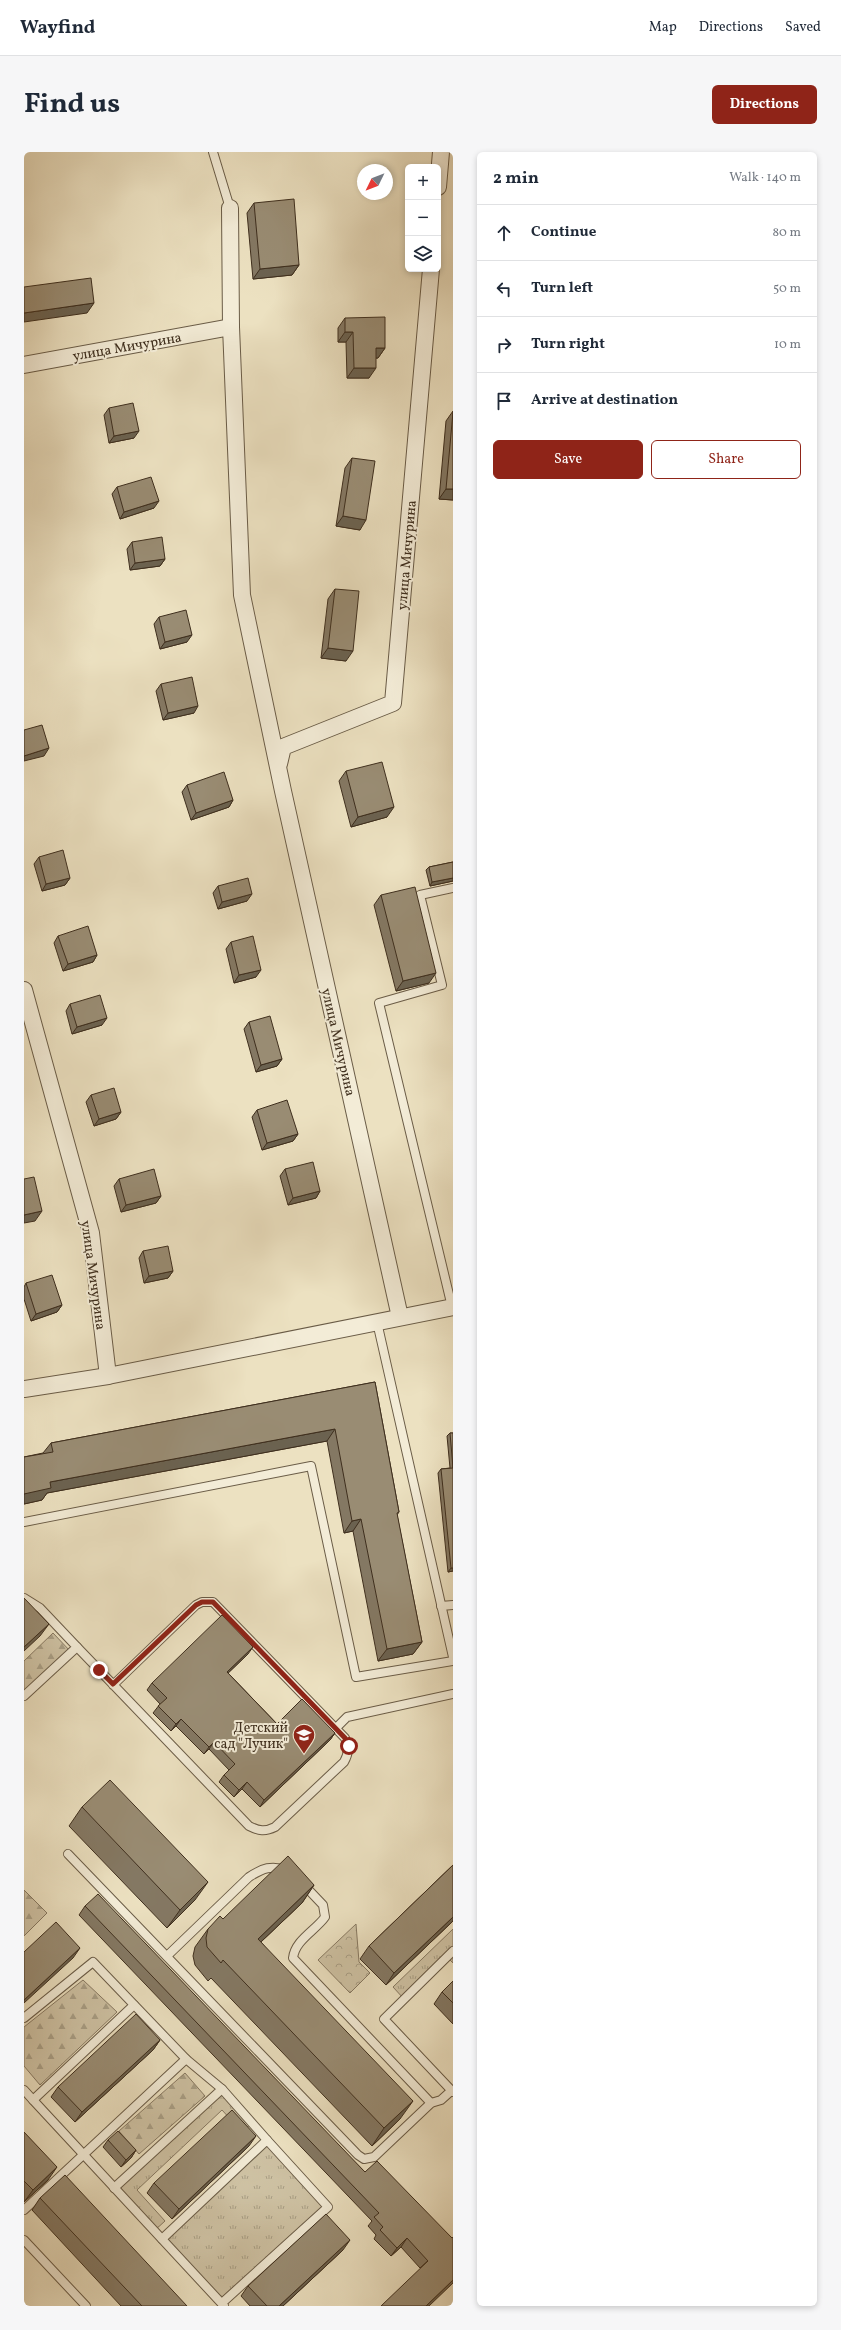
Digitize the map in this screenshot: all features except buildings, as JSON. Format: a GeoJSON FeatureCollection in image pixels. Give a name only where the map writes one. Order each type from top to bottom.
{"type":"FeatureCollection","features":[{"type":"Feature","properties":{"kind":"street"},"geometry":{"type":"LineString","coordinates":[[440,164],[441,152]]}},
{"type":"Feature","properties":{"kind":"street","name":"улица Мичурина"},"geometry":{"type":"LineString","coordinates":[[230,208],[231,327],[242,595],[279,766],[284,799],[400,1317]]}},
{"type":"Feature","properties":{"kind":"street","name":"улица Мичурина"},"geometry":{"type":"LineString","coordinates":[[279,766],[283,747],[393,703],[431,272]]}},
{"type":"Feature","properties":{"kind":"street","name":"улица Мичурина"},"geometry":{"type":"LineString","coordinates":[[24,365],[231,327]]}},
{"type":"Feature","properties":{"kind":"street","name":"улица Мичурина"},"geometry":{"type":"LineString","coordinates":[[24,990],[91,1234],[108,1376]]}},
{"type":"Feature","properties":{"kind":"street"},"geometry":{"type":"LineString","coordinates":[[24,1389],[108,1376],[453,1307]]}},
{"type":"Feature","properties":{"kind":"lane"},"geometry":{"type":"LineString","coordinates":[[213,152],[230,208]]}},
{"type":"Feature","properties":{"kind":"lane"},"geometry":{"type":"LineString","coordinates":[[453,888],[420,895],[442,985],[379,1003],[453,1307]]}},
{"type":"Feature","properties":{"kind":"lane"},"geometry":{"type":"LineString","coordinates":[[377,1322],[453,1657]]}},
{"type":"Feature","properties":{"kind":"lane"},"geometry":{"type":"LineString","coordinates":[[24,1522],[311,1466],[356,1677],[453,1661]]}},
{"type":"Feature","properties":{"kind":"lane"},"geometry":{"type":"LineString","coordinates":[[24,1598],[40,1608],[249,1826],[259,1831],[267,1831],[275,1827],[344,1762],[348,1754],[349,1746],[345,1738],[336,1728],[220,1607],[207,1601],[196,1605],[113,1684]]}},
{"type":"Feature","properties":{"kind":"lane"},"geometry":{"type":"LineString","coordinates":[[441,1606],[453,1605]]}},
{"type":"Feature","properties":{"kind":"lane"},"geometry":{"type":"LineString","coordinates":[[24,1696],[77,1647]]}},
{"type":"Feature","properties":{"kind":"lane"},"geometry":{"type":"LineString","coordinates":[[336,1728],[347,1717],[453,1694]]}},
{"type":"Feature","properties":{"kind":"lane"},"geometry":{"type":"LineString","coordinates":[[68,1854],[358,2155],[364,2159],[374,2157],[431,2103],[441,2100],[452,2092],[384,2019],[453,1951]]}},
{"type":"Feature","properties":{"kind":"lane"},"geometry":{"type":"LineString","coordinates":[[167,1956],[249,1877],[262,1869],[273,1866],[286,1869],[318,1900],[326,1911],[326,1917],[298,1945],[294,1951],[293,1958],[431,2103]]}},
{"type":"Feature","properties":{"kind":"lane"},"geometry":{"type":"LineString","coordinates":[[24,2018],[93,1962],[186,2059],[222,2089],[328,2207],[223,2305],[24,2090]]}},
{"type":"Feature","properties":{"kind":"lane"},"geometry":{"type":"LineString","coordinates":[[33,2100],[134,2005]]}},
{"type":"Feature","properties":{"kind":"lane"},"geometry":{"type":"LineString","coordinates":[[24,2210],[186,2059]]}},
{"type":"Feature","properties":{"kind":"lane"},"geometry":{"type":"LineString","coordinates":[[114,2188],[222,2089]]}},
{"type":"Feature","properties":{"kind":"lane"},"geometry":{"type":"LineString","coordinates":[[162,2239],[268,2140]]}},
{"type":"Feature","properties":{"kind":"lane"},"geometry":{"type":"LineString","coordinates":[[24,2240],[86,2306]]}},
{"type":"Feature","properties":{"kind":"green space"},"geometry":{"type":"Polygon","coordinates":[[[53,1633],[71,1652],[24,1696],[24,1661],[53,1633]]]}},
{"type":"Feature","properties":{"kind":"green space"},"geometry":{"type":"Polygon","coordinates":[[[24,1890],[47,1913],[24,1936],[24,1890]]]}},
{"type":"Feature","properties":{"kind":"green space"},"geometry":{"type":"Polygon","coordinates":[[[356,1924],[359,1962],[370,1973],[350,1993],[318,1960],[356,1924]]]}},
{"type":"Feature","properties":{"kind":"green space"},"geometry":{"type":"Polygon","coordinates":[[[453,1929],[453,1963],[447,1957],[404,1999],[393,1987],[453,1929]]]}},
{"type":"Feature","properties":{"kind":"green space"},"geometry":{"type":"Polygon","coordinates":[[[83,1980],[117,2012],[40,2085],[24,2066],[24,2027],[83,1980]]]}},
{"type":"Feature","properties":{"kind":"green space"},"geometry":{"type":"Polygon","coordinates":[[[185,2073],[205,2096],[139,2154],[119,2131],[185,2073]]]}},
{"type":"Feature","properties":{"kind":"green space"},"geometry":{"type":"Polygon","coordinates":[[[222,2089],[252,2123],[242,2132],[222,2110],[137,2190],[165,2221],[154,2231],[114,2188],[222,2089]]]}},
{"type":"Feature","properties":{"kind":"green space"},"geometry":{"type":"Polygon","coordinates":[[[267,2140],[328,2207],[222,2303],[162,2239],[267,2140]]]}},
{"type":"Feature","properties":{"kind":"place","name":"Детский сад \"Лучик\""},"geometry":{"type":"Point","coordinates":[304,1754]}},
{"type":"Feature","properties":{"kind":"route"},"geometry":{"type":"LineString","coordinates":[[99,1670],[113,1684],[196,1605],[207,1601],[213,1602],[220,1607],[345,1738],[349,1746]]}}]}
